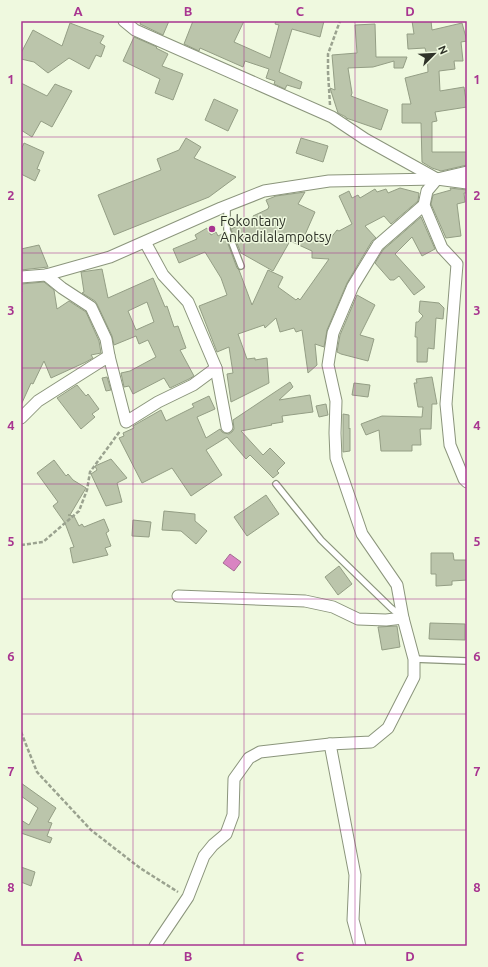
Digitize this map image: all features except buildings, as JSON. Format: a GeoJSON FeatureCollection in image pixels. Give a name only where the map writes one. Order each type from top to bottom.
{"type":"FeatureCollection","features":[{"type":"Feature","properties":{"kind":"street"},"geometry":{"type":"LineString","coordinates":[[124,21],[135,30],[332,117],[365,139],[437,179]]}},
{"type":"Feature","properties":{"kind":"street"},"geometry":{"type":"LineString","coordinates":[[467,172],[437,179],[427,190],[424,205],[442,248],[457,264],[446,404],[450,446],[464,479],[467,482]]}},
{"type":"Feature","properties":{"kind":"street"},"geometry":{"type":"LineString","coordinates":[[21,276],[46,275],[110,257],[227,206],[264,192],[329,181],[437,179],[467,182]]}},
{"type":"Feature","properties":{"kind":"street"},"geometry":{"type":"LineString","coordinates":[[155,946],[188,897],[204,856],[226,834],[233,816],[234,780],[249,758],[260,752],[330,744],[371,742],[388,728],[414,676],[414,659],[402,618],[396,585],[362,534],[336,458],[336,400],[328,365],[333,333],[353,286],[378,245],[424,205]]}},
{"type":"Feature","properties":{"kind":"street"},"geometry":{"type":"LineString","coordinates":[[145,242],[163,275],[188,302],[216,368],[227,428]]}},
{"type":"Feature","properties":{"kind":"street"},"geometry":{"type":"LineString","coordinates":[[46,275],[62,288],[91,307],[106,339],[126,422],[158,402],[193,385],[216,368]]}},
{"type":"Feature","properties":{"kind":"street"},"geometry":{"type":"LineString","coordinates":[[21,418],[38,401],[109,356]]}},
{"type":"Feature","properties":{"kind":"street"},"geometry":{"type":"LineString","coordinates":[[178,596],[305,601],[333,607],[358,619],[386,620],[402,618]]}},
{"type":"Feature","properties":{"kind":"street"},"geometry":{"type":"LineString","coordinates":[[330,744],[355,875],[353,920],[360,946]]}},
{"type":"Feature","properties":{"kind":"lane"},"geometry":{"type":"LineString","coordinates":[[227,206],[227,230],[241,266]]}},
{"type":"Feature","properties":{"kind":"lane"},"geometry":{"type":"LineString","coordinates":[[276,484],[321,540],[402,618]]}},
{"type":"Feature","properties":{"kind":"lane"},"geometry":{"type":"LineString","coordinates":[[414,659],[467,661]]}},
{"type":"Feature","properties":{"kind":"path"},"geometry":{"type":"LineString","coordinates":[[332,117],[328,89],[328,54],[340,21]]}},
{"type":"Feature","properties":{"kind":"path"},"geometry":{"type":"LineString","coordinates":[[21,545],[43,542],[79,511],[87,490],[90,472],[126,422]]}},
{"type":"Feature","properties":{"kind":"path"},"geometry":{"type":"LineString","coordinates":[[21,732],[37,772],[91,830],[140,868],[188,897]]}},
{"type":"Feature","properties":{"kind":"shaded area"},"geometry":{"type":"Polygon","coordinates":[[[230,554],[241,562],[234,571],[223,563],[230,554]]]}},
{"type":"Feature","properties":{"kind":"place","name":"Fokontany Ankadilalampotsy"},"geometry":{"type":"Point","coordinates":[212,229]}}]}
